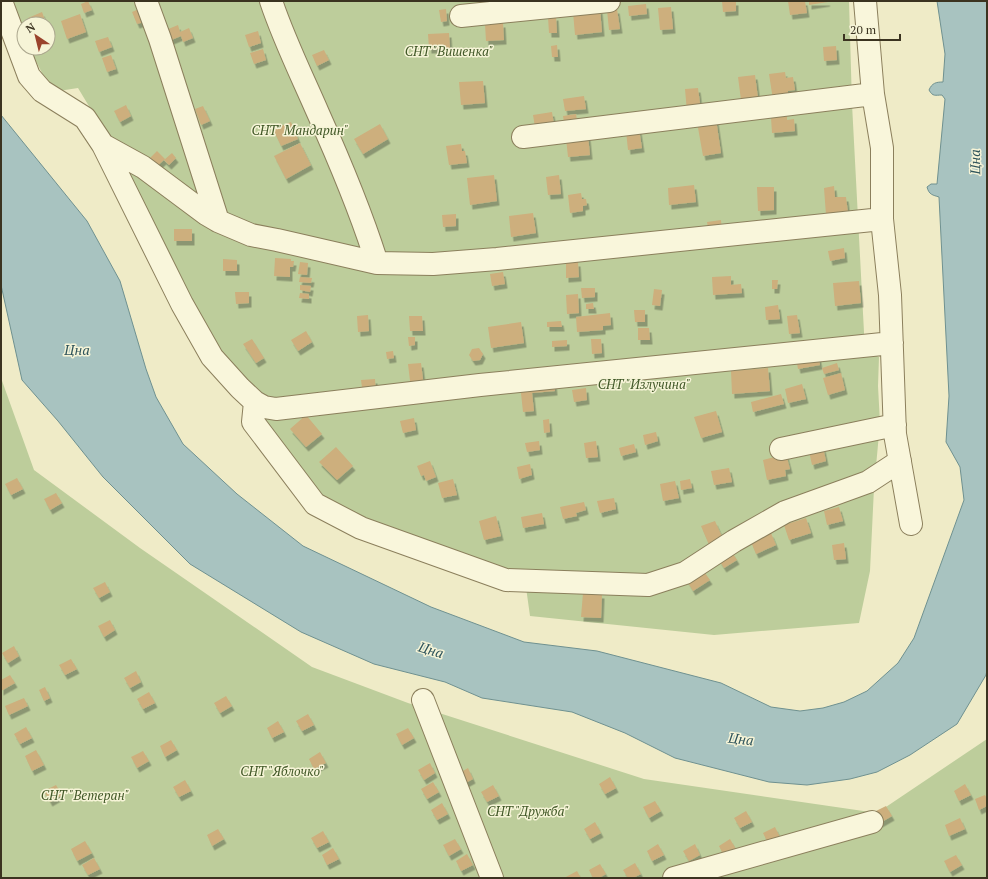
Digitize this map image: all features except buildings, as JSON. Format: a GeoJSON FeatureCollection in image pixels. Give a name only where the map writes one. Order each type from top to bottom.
{"type":"FeatureCollection","features":[{"type":"Feature","properties":{"kind":"street"},"geometry":{"type":"LineString","coordinates":[[1,1],[8,39],[29,76],[42,91],[85,118],[103,145],[182,304],[212,357],[240,388],[255,402],[264,407],[276,409],[480,384],[892,343]]}},
{"type":"Feature","properties":{"kind":"street"},"geometry":{"type":"LineString","coordinates":[[146,1],[160,39],[218,221]]}},
{"type":"Feature","properties":{"kind":"street"},"geometry":{"type":"LineString","coordinates":[[271,1],[287,44],[319,114],[367,232],[377,263]]}},
{"type":"Feature","properties":{"kind":"street"},"geometry":{"type":"LineString","coordinates":[[461,16],[609,1]]}},
{"type":"Feature","properties":{"kind":"street"},"geometry":{"type":"LineString","coordinates":[[866,1],[873,94],[882,148],[882,219],[890,295],[895,425],[911,524]]}},
{"type":"Feature","properties":{"kind":"street"},"geometry":{"type":"LineString","coordinates":[[523,137],[873,94]]}},
{"type":"Feature","properties":{"kind":"street"},"geometry":{"type":"LineString","coordinates":[[103,145],[143,167],[206,214],[251,236],[277,240],[377,263],[433,264],[489,260],[882,219]]}},
{"type":"Feature","properties":{"kind":"street"},"geometry":{"type":"LineString","coordinates":[[255,402],[253,422],[315,504],[361,528],[506,580],[648,586],[685,573],[734,541],[785,512],[868,482],[900,461]]}},
{"type":"Feature","properties":{"kind":"street"},"geometry":{"type":"LineString","coordinates":[[781,449],[895,425]]}},
{"type":"Feature","properties":{"kind":"street"},"geometry":{"type":"LineString","coordinates":[[424,700],[492,878]]}},
{"type":"Feature","properties":{"kind":"street"},"geometry":{"type":"LineString","coordinates":[[674,878],[872,822]]}},
{"type":"Feature","properties":{"kind":"green space","name":"СНТ \"Излучина\""},"geometry":{"type":"Polygon","coordinates":[[[11,1],[849,1],[852,104],[865,351],[879,357],[878,386],[880,423],[874,488],[870,571],[859,623],[714,635],[530,616],[524,573],[491,573],[327,502],[259,419],[117,163],[204,222],[247,245],[374,273],[384,256],[222,219],[107,136],[78,88],[52,92],[33,56],[56,56],[56,16],[17,16],[11,1]]]}},
{"type":"Feature","properties":{"kind":"green space"},"geometry":{"type":"Polygon","coordinates":[[[1,378],[34,470],[140,548],[312,667],[408,703],[644,779],[877,813],[987,739],[987,878],[1,878],[1,378]]]}},
{"type":"Feature","properties":{"kind":"water","name":"Цна"},"geometry":{"type":"Polygon","coordinates":[[[937,1],[987,1],[987,670],[986,675],[957,724],[910,755],[877,772],[850,779],[807,785],[769,782],[675,758],[625,733],[572,712],[482,698],[445,682],[374,664],[301,632],[190,564],[103,477],[58,421],[22,380],[1,285],[1,115],[87,221],[120,281],[146,369],[156,397],[183,444],[237,494],[303,546],[431,607],[524,642],[597,651],[721,683],[771,707],[800,711],[823,708],[844,702],[867,691],[898,663],[914,638],[964,500],[960,467],[946,442],[949,396],[939,197],[930,193],[927,187],[931,184],[937,184],[945,99],[942,95],[933,95],[929,90],[934,83],[943,82],[945,54],[937,1]]]}},
{"type":"Feature","properties":{"kind":"park label","name":"СНТ \"Вишенка\""},"geometry":{"type":"Point","coordinates":[449,51]}},
{"type":"Feature","properties":{"kind":"park label","name":"СНТ\" Мандарин\""},"geometry":{"type":"Point","coordinates":[300,130]}},
{"type":"Feature","properties":{"kind":"park label","name":"СНТ \"Яблочко\""},"geometry":{"type":"Point","coordinates":[282,771]}},
{"type":"Feature","properties":{"kind":"park label","name":"СНТ \"Ветеран\""},"geometry":{"type":"Point","coordinates":[85,795]}},
{"type":"Feature","properties":{"kind":"park label","name":"СНТ \"Дружба\""},"geometry":{"type":"Point","coordinates":[528,811]}}]}
